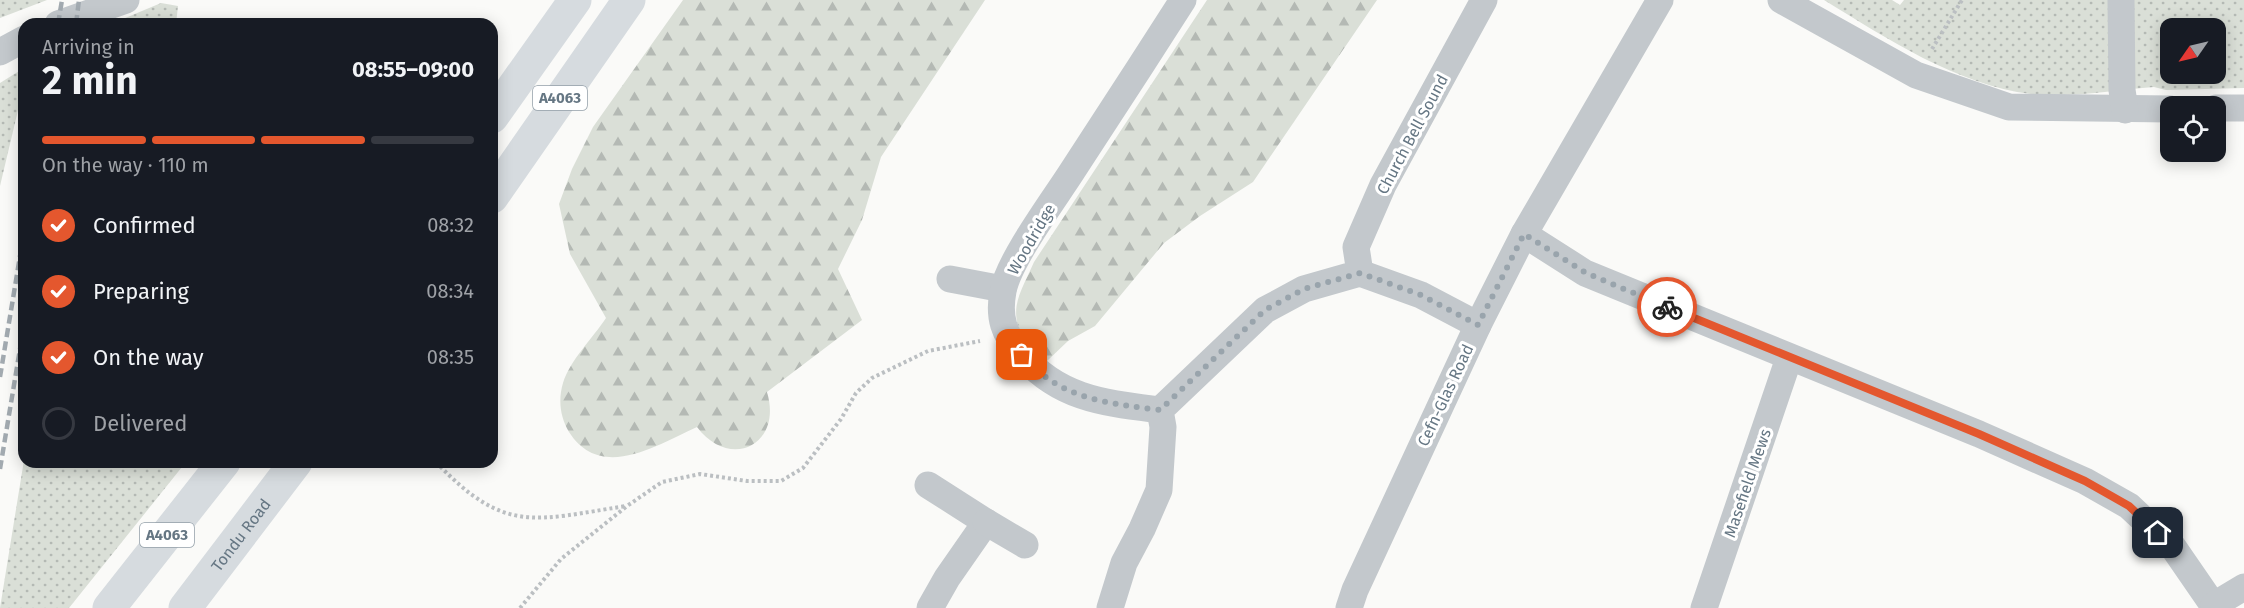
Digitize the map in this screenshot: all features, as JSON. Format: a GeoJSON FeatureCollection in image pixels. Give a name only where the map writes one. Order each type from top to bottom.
{"type":"FeatureCollection","features":[{"type":"Feature","properties":{"kind":"main road","name":"A4063"},"geometry":{"type":"LineString","coordinates":[[498,109],[575,0]]}},
{"type":"Feature","properties":{"kind":"main road","name":"A4063"},"geometry":{"type":"LineString","coordinates":[[498,188],[629,0]]}},
{"type":"Feature","properties":{"kind":"main road","name":"A4063"},"geometry":{"type":"LineString","coordinates":[[109,608],[219,468]]}},
{"type":"Feature","properties":{"kind":"main road","name":"Tondu Road"},"geometry":{"type":"LineString","coordinates":[[185,608],[291,468]]}},
{"type":"Feature","properties":{"kind":"street"},"geometry":{"type":"LineString","coordinates":[[75,18],[126,0]]}},
{"type":"Feature","properties":{"kind":"street","name":"Woodridge"},"geometry":{"type":"LineString","coordinates":[[1006,336],[1001,313],[1003,289],[1035,229],[1183,0]]}},
{"type":"Feature","properties":{"kind":"street","name":"Church Bell Sound"},"geometry":{"type":"LineString","coordinates":[[1360,273],[1356,247],[1383,185],[1484,0]]}},
{"type":"Feature","properties":{"kind":"street","name":"Cefn-Glas Road"},"geometry":{"type":"LineString","coordinates":[[1349,608],[1355,590],[1478,325],[1524,234],[1660,0]]}},
{"type":"Feature","properties":{"kind":"street"},"geometry":{"type":"LineString","coordinates":[[1781,0],[1916,75],[2009,107],[2160,109]]}},
{"type":"Feature","properties":{"kind":"street"},"geometry":{"type":"LineString","coordinates":[[2121,0],[2122,90],[2125,110]]}},
{"type":"Feature","properties":{"kind":"street"},"geometry":{"type":"LineString","coordinates":[[0,52],[18,42]]}},
{"type":"Feature","properties":{"kind":"street"},"geometry":{"type":"LineString","coordinates":[[2226,108],[2244,108]]}},
{"type":"Feature","properties":{"kind":"street"},"geometry":{"type":"LineString","coordinates":[[1524,234],[1586,273],[1979,434],[2085,481],[2129,506],[2173,547],[2215,607],[2244,587]]}},
{"type":"Feature","properties":{"kind":"street"},"geometry":{"type":"LineString","coordinates":[[1160,410],[1265,310],[1304,289],[1360,273],[1421,295],[1478,325]]}},
{"type":"Feature","properties":{"kind":"street"},"geometry":{"type":"LineString","coordinates":[[950,279],[1003,289]]}},
{"type":"Feature","properties":{"kind":"street"},"geometry":{"type":"LineString","coordinates":[[1006,336],[1037,373],[1059,386],[1082,397],[1160,410]]}},
{"type":"Feature","properties":{"kind":"street","name":"Masefield Mews"},"geometry":{"type":"LineString","coordinates":[[1704,608],[1789,358]]}},
{"type":"Feature","properties":{"kind":"street"},"geometry":{"type":"LineString","coordinates":[[1110,608],[1124,563],[1159,490],[1163,427],[1160,410]]}},
{"type":"Feature","properties":{"kind":"street"},"geometry":{"type":"LineString","coordinates":[[928,485],[1025,545]]}},
{"type":"Feature","properties":{"kind":"street"},"geometry":{"type":"LineString","coordinates":[[930,608],[947,578],[986,522]]}},
{"type":"Feature","properties":{"kind":"path"},"geometry":{"type":"LineString","coordinates":[[1916,75],[1962,0]]}},
{"type":"Feature","properties":{"kind":"path"},"geometry":{"type":"LineString","coordinates":[[520,608],[561,559],[627,506],[662,482],[700,474],[747,481],[781,481],[803,468],[841,418],[856,393],[872,378],[928,351],[1006,336]]}},
{"type":"Feature","properties":{"kind":"path"},"geometry":{"type":"LineString","coordinates":[[442,468],[475,499],[506,514],[546,518],[627,506]]}},
{"type":"Feature","properties":{"kind":"green space"},"geometry":{"type":"Polygon","coordinates":[[[0,0],[47,0],[0,18],[0,0]]]}},
{"type":"Feature","properties":{"kind":"green space"},"geometry":{"type":"Polygon","coordinates":[[[683,0],[985,0],[881,157],[862,220],[838,269],[862,320],[767,392],[770,411],[767,426],[761,438],[750,446],[738,449],[724,448],[710,440],[697,427],[647,450],[630,455],[613,457],[597,455],[582,447],[569,432],[562,414],[561,396],[566,374],[606,318],[570,254],[559,204],[572,169],[593,127],[683,0]]]}},
{"type":"Feature","properties":{"kind":"green space"},"geometry":{"type":"Polygon","coordinates":[[[1207,0],[1377,0],[1253,182],[1200,216],[1164,243],[1095,326],[1068,341],[1047,361],[1029,345],[1017,321],[1017,302],[1024,283],[1034,262],[1207,0]]]}},
{"type":"Feature","properties":{"kind":"green space"},"geometry":{"type":"Polygon","coordinates":[[[1824,0],[1892,0],[1900,5],[1904,0],[2244,0],[2244,88],[2166,90],[2154,87],[2061,95],[2031,94],[1976,81],[1897,44],[1824,0]]]}},
{"type":"Feature","properties":{"kind":"green space"},"geometry":{"type":"Polygon","coordinates":[[[161,3],[178,6],[177,18],[125,18],[161,3]]]}},
{"type":"Feature","properties":{"kind":"green space"},"geometry":{"type":"Polygon","coordinates":[[[18,72],[18,110],[0,186],[0,83],[18,72]]]}},
{"type":"Feature","properties":{"kind":"green space"},"geometry":{"type":"Polygon","coordinates":[[[23,468],[181,468],[69,608],[0,608],[23,468]]]}},
{"type":"Feature","properties":{"kind":"railway"},"geometry":{"type":"LineString","coordinates":[[59,18],[62,0]]}},
{"type":"Feature","properties":{"kind":"railway"},"geometry":{"type":"LineString","coordinates":[[77,18],[79,0]]}},
{"type":"Feature","properties":{"kind":"railway"},"geometry":{"type":"LineString","coordinates":[[0,377],[18,268]]}},
{"type":"Feature","properties":{"kind":"railway"},"geometry":{"type":"LineString","coordinates":[[0,469],[18,361]]}},
{"type":"Feature","properties":{"kind":"way so far"},"geometry":{"type":"LineString","coordinates":[[1022,355],[1037,373],[1082,397],[1160,410],[1265,310],[1304,289],[1360,273],[1421,295],[1478,325],[1524,234],[1586,273],[1667,307]]}},
{"type":"Feature","properties":{"kind":"route"},"geometry":{"type":"LineString","coordinates":[[1667,307],[1979,434],[2085,481],[2129,506],[2158,533]]}}]}
